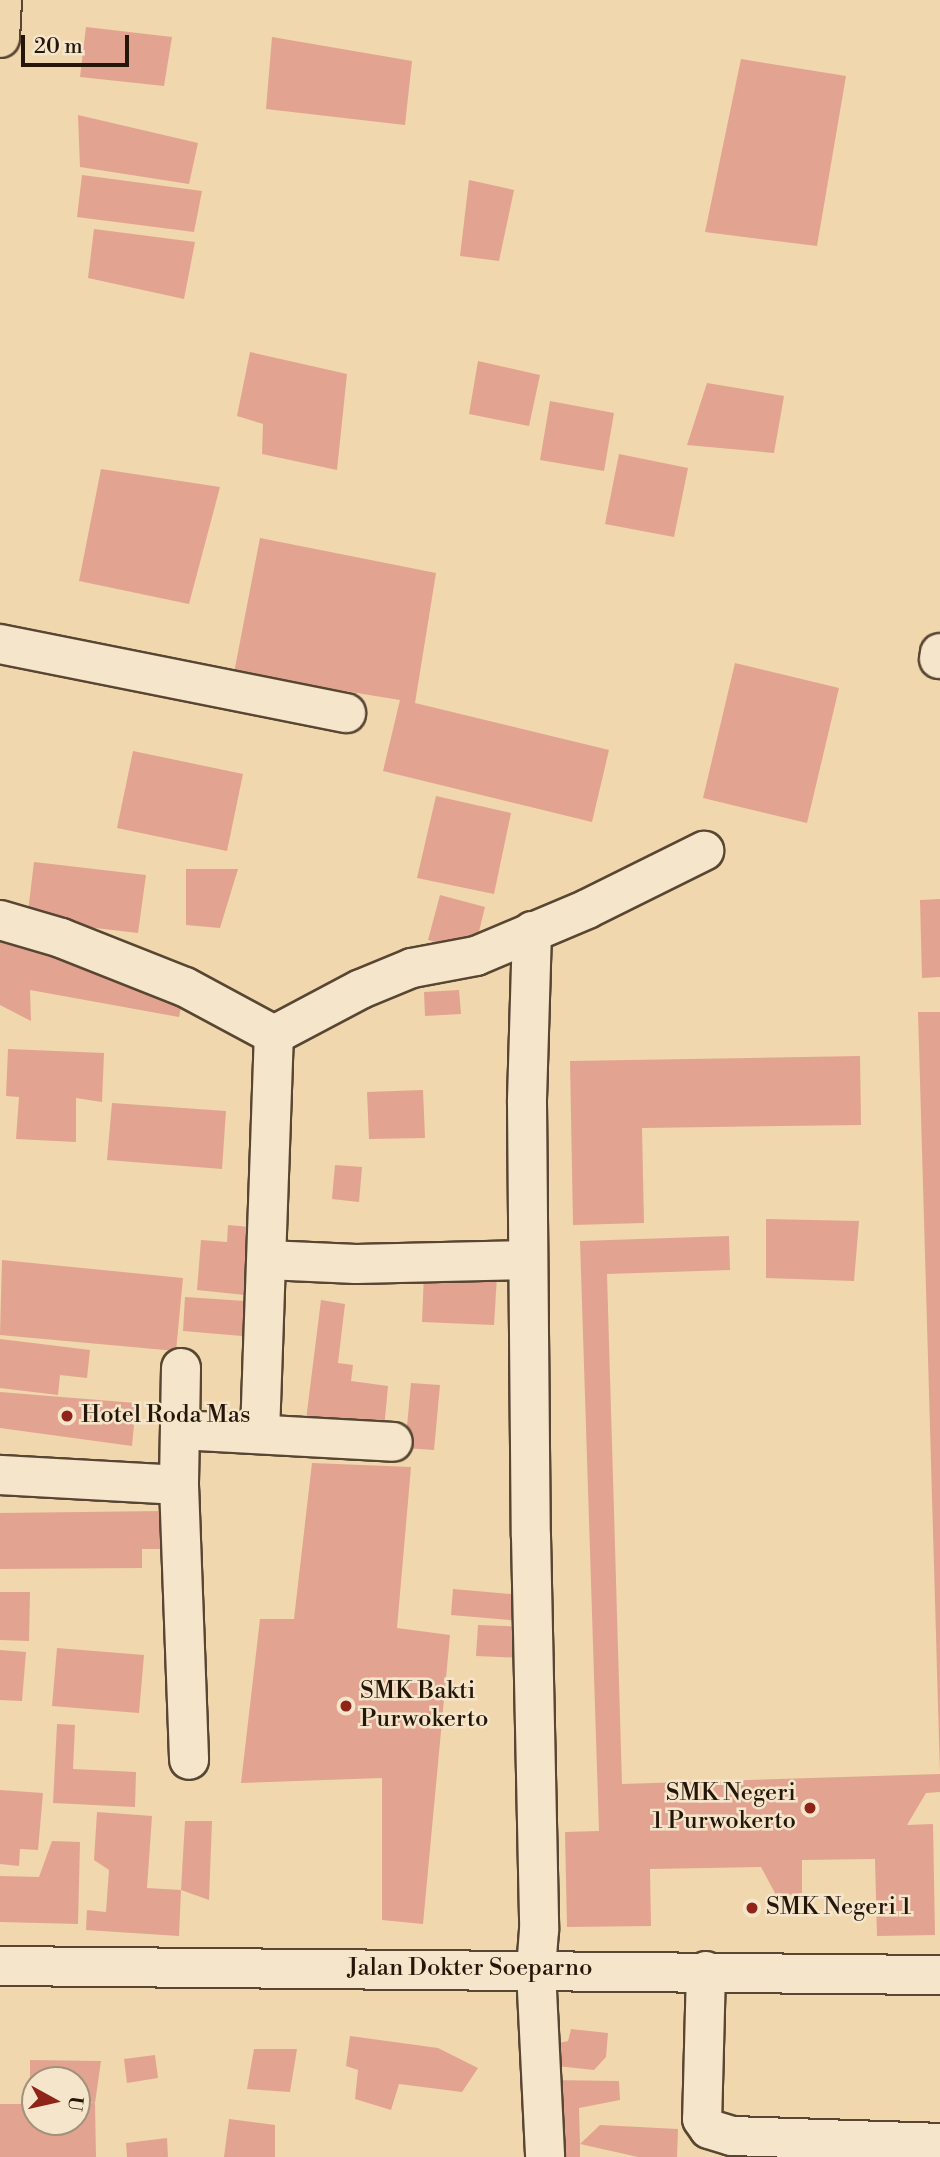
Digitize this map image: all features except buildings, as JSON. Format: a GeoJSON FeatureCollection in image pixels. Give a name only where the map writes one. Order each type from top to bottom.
{"type":"FeatureCollection","features":[{"type":"Feature","properties":{"kind":"main road"},"geometry":{"type":"LineString","coordinates":[[0,38],[2,0]]}},
{"type":"Feature","properties":{"kind":"street"},"geometry":{"type":"LineString","coordinates":[[0,644],[346,713]]}},
{"type":"Feature","properties":{"kind":"street"},"geometry":{"type":"LineString","coordinates":[[274,1035],[412,968],[476,956],[704,850]]}},
{"type":"Feature","properties":{"kind":"street"},"geometry":{"type":"LineString","coordinates":[[0,920],[61,938],[185,987],[274,1035]]}},
{"type":"Feature","properties":{"kind":"street"},"geometry":{"type":"LineString","coordinates":[[532,931],[528,1259],[539,1930],[536,1970],[545,2157]]}},
{"type":"Feature","properties":{"kind":"street"},"geometry":{"type":"LineString","coordinates":[[260,1433],[274,1035]]}},
{"type":"Feature","properties":{"kind":"street"},"geometry":{"type":"LineString","coordinates":[[267,1260],[356,1264],[528,1259]]}},
{"type":"Feature","properties":{"kind":"street"},"geometry":{"type":"LineString","coordinates":[[181,1368],[179,1485],[189,1760]]}},
{"type":"Feature","properties":{"kind":"street"},"geometry":{"type":"LineString","coordinates":[[181,1430],[260,1433],[321,1441],[393,1442]]}},
{"type":"Feature","properties":{"kind":"street"},"geometry":{"type":"LineString","coordinates":[[0,1475],[179,1485]]}},
{"type":"Feature","properties":{"kind":"street","name":"Jalan Dokter Soeparno"},"geometry":{"type":"LineString","coordinates":[[0,1966],[940,1975]]}},
{"type":"Feature","properties":{"kind":"street"},"geometry":{"type":"LineString","coordinates":[[706,1971],[702,2119],[709,2129],[732,2136],[940,2143]]}},
{"type":"Feature","properties":{"kind":"place","name":"Hotel Roda Mas"},"geometry":{"type":"Point","coordinates":[67,1416]}},
{"type":"Feature","properties":{"kind":"place","name":"SMK Bakti Purwokerto"},"geometry":{"type":"Point","coordinates":[346,1706]}},
{"type":"Feature","properties":{"kind":"place","name":"SMK Negeri 1 Purwokerto"},"geometry":{"type":"Point","coordinates":[810,1808]}},
{"type":"Feature","properties":{"kind":"place","name":"SMK Negeri 1"},"geometry":{"type":"Point","coordinates":[752,1908]}}]}
